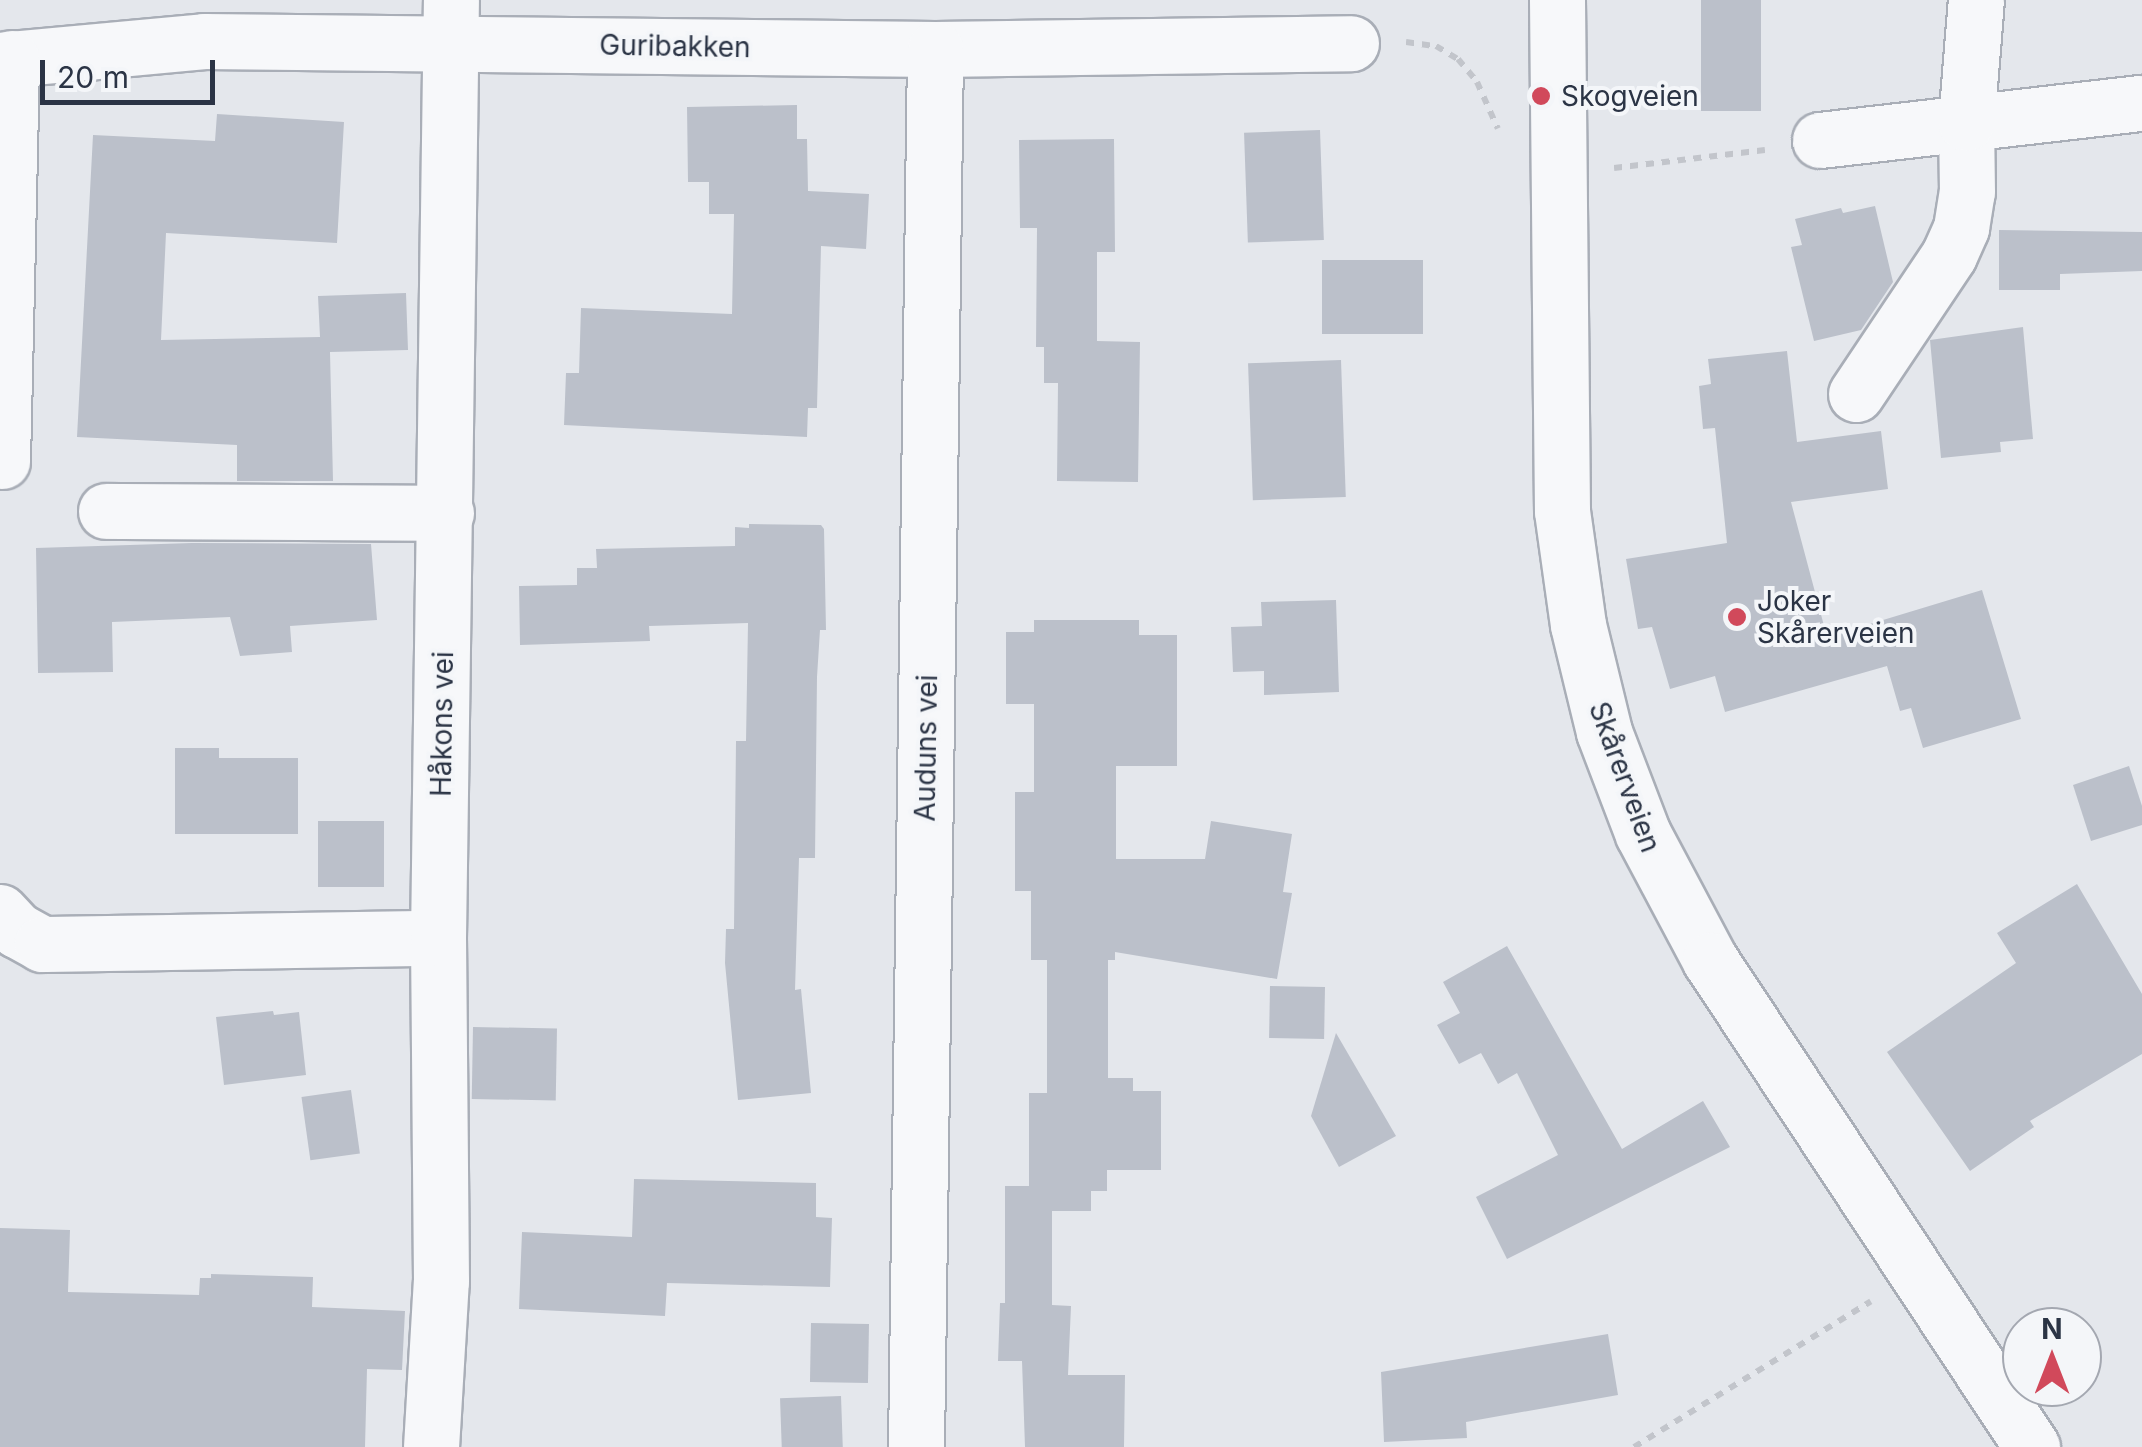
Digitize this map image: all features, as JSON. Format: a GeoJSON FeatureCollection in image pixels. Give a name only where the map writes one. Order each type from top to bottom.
{"type":"FeatureCollection","features":[{"type":"Feature","properties":{"kind":"street","name":"Skårerveien"},"geometry":{"type":"LineString","coordinates":[[1557,0],[1562,511],[1575,609],[1604,732],[1643,834],[1710,960],[2032,1447]]}},
{"type":"Feature","properties":{"kind":"street"},"geometry":{"type":"LineString","coordinates":[[1856,394],[1949,256],[1961,228],[1967,192],[1966,123],[1976,0]]}},
{"type":"Feature","properties":{"kind":"street","name":"Guribakken"},"geometry":{"type":"LineString","coordinates":[[6,59],[183,21],[451,22],[935,49],[1351,43]]}},
{"type":"Feature","properties":{"kind":"street","name":"Håkons vei"},"geometry":{"type":"LineString","coordinates":[[431,1447],[441,1281],[438,938],[451,22]]}},
{"type":"Feature","properties":{"kind":"street","name":"Auduns vei"},"geometry":{"type":"LineString","coordinates":[[916,1447],[935,49]]}},
{"type":"Feature","properties":{"kind":"street"},"geometry":{"type":"LineString","coordinates":[[2,461],[6,59]]}},
{"type":"Feature","properties":{"kind":"street"},"geometry":{"type":"LineString","coordinates":[[1820,140],[2142,103]]}},
{"type":"Feature","properties":{"kind":"street"},"geometry":{"type":"LineString","coordinates":[[106,511],[446,513]]}},
{"type":"Feature","properties":{"kind":"street"},"geometry":{"type":"LineString","coordinates":[[0,912],[17,930],[42,944],[438,938]]}},
{"type":"Feature","properties":{"kind":"path"},"geometry":{"type":"LineString","coordinates":[[1351,43],[1436,46],[1458,60],[1478,82],[1499,131]]}},
{"type":"Feature","properties":{"kind":"path"},"geometry":{"type":"LineString","coordinates":[[1606,168],[1695,161],[1820,140]]}},
{"type":"Feature","properties":{"kind":"path"},"geometry":{"type":"LineString","coordinates":[[1634,1447],[1706,1398],[1917,1274]]}},
{"type":"Feature","properties":{"kind":"building"},"geometry":{"type":"Polygon","coordinates":[[[1701,0],[1761,0],[1761,111],[1701,111],[1701,0]]]}},
{"type":"Feature","properties":{"kind":"building"},"geometry":{"type":"Polygon","coordinates":[[[797,105],[797,139],[807,139],[808,191],[869,194],[866,249],[821,246],[817,408],[808,408],[807,437],[564,425],[566,373],[579,373],[581,308],[732,314],[734,214],[709,214],[709,182],[688,182],[687,107],[797,105]]]}},
{"type":"Feature","properties":{"kind":"building"},"geometry":{"type":"Polygon","coordinates":[[[217,114],[344,122],[337,243],[166,233],[161,340],[320,337],[318,296],[406,293],[408,350],[330,352],[333,481],[237,481],[237,445],[77,437],[93,135],[215,141],[217,114]]]}},
{"type":"Feature","properties":{"kind":"building"},"geometry":{"type":"Polygon","coordinates":[[[1320,130],[1324,240],[1248,243],[1244,133],[1320,130]]]}},
{"type":"Feature","properties":{"kind":"building"},"geometry":{"type":"Polygon","coordinates":[[[1114,139],[1115,252],[1097,252],[1097,341],[1140,342],[1138,482],[1057,481],[1058,383],[1044,383],[1044,347],[1036,347],[1037,228],[1020,228],[1019,140],[1114,139]]]}},
{"type":"Feature","properties":{"kind":"building"},"geometry":{"type":"Polygon","coordinates":[[[1875,206],[1893,282],[1861,330],[1814,341],[1791,247],[1802,245],[1795,219],[1841,208],[1843,213],[1875,206]]]}},
{"type":"Feature","properties":{"kind":"building"},"geometry":{"type":"Polygon","coordinates":[[[1999,230],[2142,232],[2142,271],[2060,274],[2060,290],[1999,290],[1999,230]]]}},
{"type":"Feature","properties":{"kind":"building"},"geometry":{"type":"Polygon","coordinates":[[[1322,260],[1423,260],[1423,334],[1322,334],[1322,260]]]}},
{"type":"Feature","properties":{"kind":"building"},"geometry":{"type":"Polygon","coordinates":[[[2023,327],[2033,439],[2000,442],[2001,452],[1941,458],[1930,340],[2023,327]]]}},
{"type":"Feature","properties":{"kind":"building"},"geometry":{"type":"Polygon","coordinates":[[[1787,351],[1797,442],[1881,431],[1888,489],[1791,502],[1827,637],[1982,590],[2021,719],[1923,748],[1911,708],[1900,711],[1887,666],[1725,712],[1715,676],[1670,689],[1652,627],[1638,629],[1626,559],[1727,543],[1715,428],[1703,429],[1699,386],[1711,384],[1708,359],[1787,351]]]}},
{"type":"Feature","properties":{"kind":"building"},"geometry":{"type":"Polygon","coordinates":[[[1341,360],[1346,497],[1253,500],[1248,363],[1341,360]]]}},
{"type":"Feature","properties":{"kind":"building"},"geometry":{"type":"Polygon","coordinates":[[[749,524],[821,525],[824,529],[826,630],[820,630],[817,677],[815,858],[799,858],[795,990],[801,989],[811,1093],[738,1100],[725,963],[726,929],[734,929],[736,741],[746,741],[748,623],[649,626],[650,641],[520,645],[519,586],[577,585],[577,568],[597,568],[596,549],[735,546],[735,527],[749,528],[749,524]]]}},
{"type":"Feature","properties":{"kind":"building"},"geometry":{"type":"Polygon","coordinates":[[[192,543],[371,544],[377,620],[290,626],[292,652],[240,656],[230,617],[112,622],[113,672],[38,673],[36,548],[192,543]]]}},
{"type":"Feature","properties":{"kind":"building"},"geometry":{"type":"Polygon","coordinates":[[[1336,600],[1339,692],[1264,695],[1264,671],[1233,672],[1231,627],[1262,626],[1261,602],[1336,600]]]}},
{"type":"Feature","properties":{"kind":"building"},"geometry":{"type":"Polygon","coordinates":[[[1034,620],[1139,620],[1139,635],[1177,635],[1177,766],[1116,766],[1116,859],[1205,859],[1211,821],[1292,834],[1283,892],[1292,893],[1277,979],[1115,952],[1115,960],[1108,960],[1108,1078],[1133,1078],[1133,1091],[1161,1091],[1161,1170],[1107,1170],[1107,1191],[1091,1191],[1091,1211],[1052,1211],[1052,1305],[1071,1306],[1068,1375],[1125,1375],[1124,1447],[1025,1447],[1022,1361],[998,1361],[1000,1303],[1005,1303],[1005,1186],[1029,1186],[1029,1093],[1047,1093],[1047,960],[1031,960],[1031,891],[1015,891],[1015,792],[1034,792],[1034,704],[1006,704],[1006,632],[1034,632],[1034,620]]]}},
{"type":"Feature","properties":{"kind":"building"},"geometry":{"type":"Polygon","coordinates":[[[175,748],[219,748],[219,758],[298,758],[298,834],[175,834],[175,748]]]}},
{"type":"Feature","properties":{"kind":"building"},"geometry":{"type":"Polygon","coordinates":[[[2129,766],[2142,806],[2142,825],[2091,841],[2073,785],[2129,766]]]}},
{"type":"Feature","properties":{"kind":"building"},"geometry":{"type":"Polygon","coordinates":[[[318,821],[384,821],[384,887],[318,887],[318,821]]]}},
{"type":"Feature","properties":{"kind":"building"},"geometry":{"type":"Polygon","coordinates":[[[2077,884],[2142,994],[2142,1054],[2030,1121],[2034,1127],[1970,1171],[1887,1052],[2016,963],[1997,933],[2077,884]]]}},
{"type":"Feature","properties":{"kind":"building"},"geometry":{"type":"Polygon","coordinates":[[[1507,946],[1622,1149],[1703,1101],[1730,1147],[1507,1259],[1476,1197],[1558,1155],[1517,1073],[1498,1084],[1481,1053],[1459,1064],[1437,1025],[1460,1013],[1443,982],[1507,946]]]}},
{"type":"Feature","properties":{"kind":"building"},"geometry":{"type":"Polygon","coordinates":[[[1270,986],[1325,987],[1324,1039],[1269,1038],[1270,986]]]}},
{"type":"Feature","properties":{"kind":"building"},"geometry":{"type":"Polygon","coordinates":[[[273,1011],[274,1015],[299,1012],[306,1075],[224,1085],[216,1017],[273,1011]]]}},
{"type":"Feature","properties":{"kind":"building"},"geometry":{"type":"Polygon","coordinates":[[[473,1027],[557,1028],[556,1100],[472,1099],[473,1027]]]}},
{"type":"Feature","properties":{"kind":"building"},"geometry":{"type":"Polygon","coordinates":[[[1336,1033],[1396,1136],[1339,1167],[1311,1116],[1336,1033]]]}},
{"type":"Feature","properties":{"kind":"building"},"geometry":{"type":"Polygon","coordinates":[[[351,1090],[360,1153],[310,1160],[301,1097],[351,1090]]]}},
{"type":"Feature","properties":{"kind":"building"},"geometry":{"type":"Polygon","coordinates":[[[634,1179],[816,1183],[816,1217],[832,1218],[830,1287],[667,1283],[665,1316],[519,1309],[522,1232],[632,1237],[634,1179]]]}},
{"type":"Feature","properties":{"kind":"building"},"geometry":{"type":"Polygon","coordinates":[[[0,1228],[70,1230],[68,1292],[199,1295],[200,1278],[211,1278],[211,1274],[313,1277],[312,1307],[405,1311],[402,1370],[367,1369],[365,1447],[0,1447],[0,1228]]]}},
{"type":"Feature","properties":{"kind":"building"},"geometry":{"type":"Polygon","coordinates":[[[811,1323],[869,1324],[868,1383],[810,1382],[811,1323]]]}},
{"type":"Feature","properties":{"kind":"building"},"geometry":{"type":"Polygon","coordinates":[[[1608,1334],[1618,1395],[1466,1422],[1467,1438],[1384,1442],[1381,1372],[1608,1334]]]}},
{"type":"Feature","properties":{"kind":"building"},"geometry":{"type":"Polygon","coordinates":[[[841,1396],[843,1447],[782,1447],[780,1398],[841,1396]]]}},
{"type":"Feature","properties":{"kind":"place","name":"Skogveien"},"geometry":{"type":"Point","coordinates":[1541,96]}},
{"type":"Feature","properties":{"kind":"place","name":"Joker Skårerveien"},"geometry":{"type":"Point","coordinates":[1737,617]}}]}
